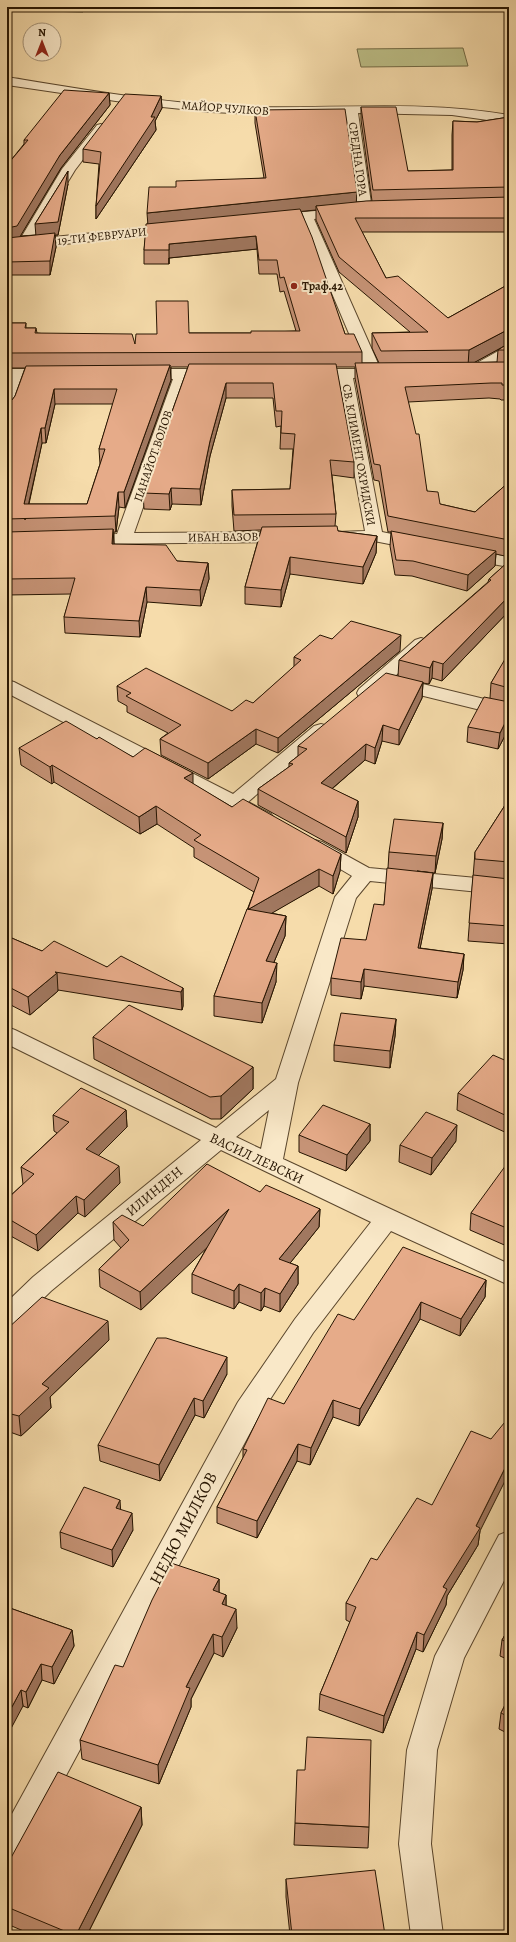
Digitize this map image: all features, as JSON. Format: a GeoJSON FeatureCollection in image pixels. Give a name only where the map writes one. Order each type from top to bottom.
{"type":"FeatureCollection","features":[{"type":"Feature","properties":{"kind":"street","name":"МАЙОР ЧУЛКОВ"},"geometry":{"type":"LineString","coordinates":[[7,81],[123,99],[208,108],[280,111],[351,109],[454,111],[509,119]]}},
{"type":"Feature","properties":{"kind":"street"},"geometry":{"type":"LineString","coordinates":[[23,245],[69,169],[123,99]]}},
{"type":"Feature","properties":{"kind":"street","name":"СРЕДНА ГОРА"},"geometry":{"type":"LineString","coordinates":[[351,109],[365,210]]}},
{"type":"Feature","properties":{"kind":"street"},"geometry":{"type":"LineString","coordinates":[[258,221],[381,209]]}},
{"type":"Feature","properties":{"kind":"street"},"geometry":{"type":"LineString","coordinates":[[306,216],[374,373]]}},
{"type":"Feature","properties":{"kind":"street","name":"19-ТИ ФЕВРУАРИ"},"geometry":{"type":"LineString","coordinates":[[7,246],[188,228]]}},
{"type":"Feature","properties":{"kind":"street"},"geometry":{"type":"LineString","coordinates":[[500,371],[464,372],[509,350]]}},
{"type":"Feature","properties":{"kind":"street","name":"СВ. КЛИМЕНТ ОХРИДСКИ"},"geometry":{"type":"LineString","coordinates":[[344,373],[374,536]]}},
{"type":"Feature","properties":{"kind":"street"},"geometry":{"type":"LineString","coordinates":[[290,374],[396,373]]}},
{"type":"Feature","properties":{"kind":"street"},"geometry":{"type":"LineString","coordinates":[[7,410],[13,374],[66,374]]}},
{"type":"Feature","properties":{"kind":"street"},"geometry":{"type":"LineString","coordinates":[[128,374],[228,374]]}},
{"type":"Feature","properties":{"kind":"street","name":"ПАНАЙОТ ВОЛОВ"},"geometry":{"type":"LineString","coordinates":[[124,538],[182,374]]}},
{"type":"Feature","properties":{"kind":"street","name":"ИВАН ВАЗОВ"},"geometry":{"type":"LineString","coordinates":[[69,540],[302,536]]}},
{"type":"Feature","properties":{"kind":"street"},"geometry":{"type":"LineString","coordinates":[[326,536],[374,536],[441,549],[505,567]]}},
{"type":"Feature","properties":{"kind":"street"},"geometry":{"type":"LineString","coordinates":[[351,705],[434,633]]}},
{"type":"Feature","properties":{"kind":"street"},"geometry":{"type":"LineString","coordinates":[[381,680],[509,711]]}},
{"type":"Feature","properties":{"kind":"street"},"geometry":{"type":"LineString","coordinates":[[7,686],[235,802],[364,874],[509,888]]}},
{"type":"Feature","properties":{"kind":"street"},"geometry":{"type":"LineString","coordinates":[[7,706],[25,696]]}},
{"type":"Feature","properties":{"kind":"street"},"geometry":{"type":"LineString","coordinates":[[235,802],[332,721]]}},
{"type":"Feature","properties":{"kind":"street"},"geometry":{"type":"LineString","coordinates":[[270,1163],[286,1083],[346,897],[364,874]]}},
{"type":"Feature","properties":{"kind":"street","name":"ВАСИЛ ЛЕВСКИ"},"geometry":{"type":"LineString","coordinates":[[7,1035],[217,1139],[270,1163],[386,1220],[509,1275]]}},
{"type":"Feature","properties":{"kind":"street","name":"ИЛИНДЕН"},"geometry":{"type":"LineString","coordinates":[[7,1318],[42,1284],[286,1083]]}},
{"type":"Feature","properties":{"kind":"street","name":"НЕДЮ МИЛКОВ"},"geometry":{"type":"LineString","coordinates":[[7,1854],[248,1410],[304,1326],[386,1220]]}},
{"type":"Feature","properties":{"kind":"street"},"geometry":{"type":"LineString","coordinates":[[427,1935],[415,1844],[422,1750],[450,1656],[509,1543]]}},
{"type":"Feature","properties":{"kind":"green space"},"geometry":{"type":"Polygon","coordinates":[[[7,7],[84,7],[83,12],[7,10],[7,7]]]}},
{"type":"Feature","properties":{"kind":"green space"},"geometry":{"type":"Polygon","coordinates":[[[463,48],[468,66],[361,67],[357,49],[463,48]]]}},
{"type":"Feature","properties":{"kind":"building"},"geometry":{"type":"Polygon","coordinates":[[[64,90],[109,93],[60,155],[17,226],[7,228],[7,165],[28,140],[24,140],[64,90]]]}},
{"type":"Feature","properties":{"kind":"building"},"geometry":{"type":"Polygon","coordinates":[[[125,94],[161,96],[151,117],[155,117],[96,206],[101,152],[83,149],[125,94]]]}},
{"type":"Feature","properties":{"kind":"building"},"geometry":{"type":"Polygon","coordinates":[[[361,107],[396,107],[408,171],[453,170],[453,121],[477,122],[509,117],[509,187],[373,190],[361,107]]]}},
{"type":"Feature","properties":{"kind":"building"},"geometry":{"type":"Polygon","coordinates":[[[345,109],[357,192],[147,213],[149,187],[176,187],[176,181],[266,178],[255,110],[345,109]]]}},
{"type":"Feature","properties":{"kind":"building"},"geometry":{"type":"Polygon","coordinates":[[[68,171],[58,222],[35,224],[68,171]]]}},
{"type":"Feature","properties":{"kind":"building"},"geometry":{"type":"Polygon","coordinates":[[[509,197],[509,218],[355,218],[386,278],[398,276],[448,318],[509,284],[509,329],[469,350],[381,351],[372,333],[428,332],[339,257],[316,206],[366,201],[509,197]]]}},
{"type":"Feature","properties":{"kind":"building"},"geometry":{"type":"Polygon","coordinates":[[[300,209],[312,237],[345,334],[354,334],[362,352],[7,353],[7,323],[26,323],[25,328],[36,328],[35,333],[132,334],[135,344],[136,334],[157,334],[156,301],[188,301],[189,333],[300,331],[284,277],[280,278],[277,260],[259,260],[256,236],[169,244],[169,250],[144,250],[146,224],[300,209]]]}},
{"type":"Feature","properties":{"kind":"building"},"geometry":{"type":"Polygon","coordinates":[[[55,233],[50,261],[7,262],[7,238],[55,233]]]}},
{"type":"Feature","properties":{"kind":"building"},"geometry":{"type":"Polygon","coordinates":[[[509,343],[509,350],[498,350],[509,343]]]}},
{"type":"Feature","properties":{"kind":"building"},"geometry":{"type":"Polygon","coordinates":[[[509,362],[509,385],[502,385],[502,383],[491,383],[405,387],[416,434],[419,434],[427,491],[438,492],[440,504],[475,512],[509,482],[509,540],[388,516],[380,465],[374,464],[355,363],[509,362]]]}},
{"type":"Feature","properties":{"kind":"building"},"geometry":{"type":"Polygon","coordinates":[[[189,364],[336,364],[354,462],[330,460],[336,514],[234,515],[232,490],[290,489],[295,434],[281,433],[282,411],[276,411],[273,383],[226,383],[210,441],[200,489],[171,488],[169,494],[143,493],[189,364]]]}},
{"type":"Feature","properties":{"kind":"building"},"geometry":{"type":"Polygon","coordinates":[[[170,365],[124,492],[118,492],[115,516],[7,519],[7,401],[12,400],[15,396],[26,366],[170,365]],[[54,389],[45,428],[41,428],[24,504],[87,504],[105,449],[99,449],[117,389],[54,389]]]}},
{"type":"Feature","properties":{"kind":"building"},"geometry":{"type":"Polygon","coordinates":[[[337,526],[338,531],[377,536],[363,567],[290,557],[281,590],[245,587],[262,527],[337,526]]]}},
{"type":"Feature","properties":{"kind":"building"},"geometry":{"type":"Polygon","coordinates":[[[113,529],[112,544],[166,545],[177,561],[208,563],[200,590],[146,587],[139,621],[64,617],[75,578],[7,579],[7,532],[113,529]]]}},
{"type":"Feature","properties":{"kind":"building"},"geometry":{"type":"Polygon","coordinates":[[[391,531],[496,551],[468,575],[413,561],[396,560],[391,531]]]}},
{"type":"Feature","properties":{"kind":"building"},"geometry":{"type":"Polygon","coordinates":[[[509,561],[509,596],[443,664],[433,661],[430,668],[399,660],[491,580],[489,579],[509,561]]]}},
{"type":"Feature","properties":{"kind":"building"},"geometry":{"type":"Polygon","coordinates":[[[351,621],[401,635],[278,738],[256,729],[208,763],[160,739],[181,725],[126,696],[131,693],[117,686],[146,668],[232,711],[246,700],[253,703],[301,660],[294,657],[320,635],[332,639],[351,621]]]}},
{"type":"Feature","properties":{"kind":"building"},"geometry":{"type":"Polygon","coordinates":[[[509,654],[509,688],[491,683],[509,654]]]}},
{"type":"Feature","properties":{"kind":"building"},"geometry":{"type":"Polygon","coordinates":[[[386,673],[423,682],[399,730],[383,725],[375,748],[366,744],[321,783],[358,801],[346,837],[258,789],[293,764],[289,763],[307,749],[298,746],[386,673]]]}},
{"type":"Feature","properties":{"kind":"building"},"geometry":{"type":"Polygon","coordinates":[[[484,697],[509,702],[509,715],[500,733],[468,727],[484,697]]]}},
{"type":"Feature","properties":{"kind":"building"},"geometry":{"type":"Polygon","coordinates":[[[66,721],[97,739],[99,737],[133,757],[145,748],[193,773],[184,778],[232,807],[243,799],[341,854],[333,876],[319,869],[248,909],[259,878],[194,840],[201,835],[156,806],[139,817],[52,765],[50,767],[19,748],[66,721]]]}},
{"type":"Feature","properties":{"kind":"building"},"geometry":{"type":"Polygon","coordinates":[[[509,799],[509,862],[475,859],[475,852],[509,799]]]}},
{"type":"Feature","properties":{"kind":"building"},"geometry":{"type":"Polygon","coordinates":[[[394,819],[443,823],[436,856],[389,852],[394,819]]]}},
{"type":"Feature","properties":{"kind":"building"},"geometry":{"type":"Polygon","coordinates":[[[387,868],[433,873],[418,948],[464,954],[458,982],[364,969],[361,982],[331,978],[341,938],[366,940],[374,904],[384,905],[387,868]]]}},
{"type":"Feature","properties":{"kind":"building"},"geometry":{"type":"Polygon","coordinates":[[[473,875],[509,879],[509,926],[469,923],[473,875]]]}},
{"type":"Feature","properties":{"kind":"building"},"geometry":{"type":"Polygon","coordinates":[[[247,909],[286,916],[266,961],[277,963],[262,1003],[214,996],[247,909]]]}},
{"type":"Feature","properties":{"kind":"building"},"geometry":{"type":"Polygon","coordinates":[[[7,936],[42,951],[54,941],[107,967],[121,956],[183,988],[181,992],[55,972],[57,973],[28,997],[7,986],[7,936]]]}},
{"type":"Feature","properties":{"kind":"building"},"geometry":{"type":"Polygon","coordinates":[[[129,1005],[253,1067],[221,1096],[210,1097],[93,1037],[129,1005]]]}},
{"type":"Feature","properties":{"kind":"building"},"geometry":{"type":"Polygon","coordinates":[[[341,1013],[396,1019],[390,1051],[334,1045],[341,1013]]]}},
{"type":"Feature","properties":{"kind":"building"},"geometry":{"type":"Polygon","coordinates":[[[493,1055],[509,1062],[509,1117],[458,1093],[493,1055]]]}},
{"type":"Feature","properties":{"kind":"building"},"geometry":{"type":"Polygon","coordinates":[[[81,1088],[126,1110],[86,1149],[119,1166],[84,1200],[76,1196],[36,1235],[7,1218],[7,1199],[34,1174],[21,1167],[69,1122],[53,1115],[81,1088]]]}},
{"type":"Feature","properties":{"kind":"building"},"geometry":{"type":"Polygon","coordinates":[[[323,1105],[370,1124],[347,1155],[299,1135],[323,1105]]]}},
{"type":"Feature","properties":{"kind":"building"},"geometry":{"type":"Polygon","coordinates":[[[426,1112],[457,1125],[432,1158],[400,1145],[426,1112]]]}},
{"type":"Feature","properties":{"kind":"building"},"geometry":{"type":"Polygon","coordinates":[[[207,1164],[260,1192],[266,1185],[320,1209],[279,1259],[298,1266],[280,1294],[265,1288],[261,1293],[239,1284],[234,1291],[192,1274],[229,1209],[140,1292],[99,1269],[129,1240],[113,1222],[122,1215],[143,1226],[207,1164]]]}},
{"type":"Feature","properties":{"kind":"building"},"geometry":{"type":"Polygon","coordinates":[[[506,1165],[509,1167],[509,1229],[471,1213],[506,1165]]]}},
{"type":"Feature","properties":{"kind":"building"},"geometry":{"type":"Polygon","coordinates":[[[403,1247],[486,1280],[461,1319],[421,1302],[360,1409],[333,1400],[311,1448],[298,1444],[257,1521],[217,1507],[247,1450],[243,1449],[268,1398],[284,1404],[338,1314],[354,1320],[403,1247]]]}},
{"type":"Feature","properties":{"kind":"building"},"geometry":{"type":"Polygon","coordinates":[[[42,1297],[108,1321],[42,1384],[49,1388],[19,1416],[7,1413],[7,1329],[42,1297]]]}},
{"type":"Feature","properties":{"kind":"building"},"geometry":{"type":"Polygon","coordinates":[[[157,1338],[166,1338],[227,1357],[203,1401],[194,1398],[159,1465],[98,1445],[157,1338]]]}},
{"type":"Feature","properties":{"kind":"building"},"geometry":{"type":"Polygon","coordinates":[[[509,1417],[509,1460],[476,1526],[480,1528],[443,1587],[447,1589],[424,1635],[417,1632],[384,1716],[320,1694],[356,1607],[346,1603],[371,1558],[377,1560],[417,1498],[432,1505],[471,1431],[491,1439],[509,1417]]]}},
{"type":"Feature","properties":{"kind":"building"},"geometry":{"type":"Polygon","coordinates":[[[84,1487],[120,1500],[116,1508],[132,1513],[112,1550],[60,1532],[84,1487]]]}},
{"type":"Feature","properties":{"kind":"building"},"geometry":{"type":"Polygon","coordinates":[[[171,1563],[219,1579],[213,1590],[226,1595],[222,1604],[236,1609],[222,1637],[213,1634],[186,1687],[190,1688],[158,1765],[80,1740],[115,1665],[123,1667],[152,1600],[171,1563]]]}},
{"type":"Feature","properties":{"kind":"building"},"geometry":{"type":"Polygon","coordinates":[[[7,1607],[72,1630],[52,1667],[41,1664],[26,1692],[21,1690],[7,1716],[7,1607]]]}},
{"type":"Feature","properties":{"kind":"building"},"geometry":{"type":"Polygon","coordinates":[[[509,1628],[509,1643],[502,1640],[509,1628]]]}},
{"type":"Feature","properties":{"kind":"building"},"geometry":{"type":"Polygon","coordinates":[[[509,1697],[509,1717],[501,1713],[509,1697]]]}},
{"type":"Feature","properties":{"kind":"building"},"geometry":{"type":"Polygon","coordinates":[[[307,1737],[371,1740],[369,1827],[295,1823],[297,1770],[305,1770],[307,1737]]]}},
{"type":"Feature","properties":{"kind":"building"},"geometry":{"type":"Polygon","coordinates":[[[58,1772],[141,1807],[76,1935],[7,1907],[7,1865],[58,1772]]]}},
{"type":"Feature","properties":{"kind":"building"},"geometry":{"type":"Polygon","coordinates":[[[375,1870],[385,1935],[292,1935],[286,1879],[375,1870]]]}},
{"type":"Feature","properties":{"kind":"place","name":"Траф.42"},"geometry":{"type":"Point","coordinates":[294,286]}}]}
